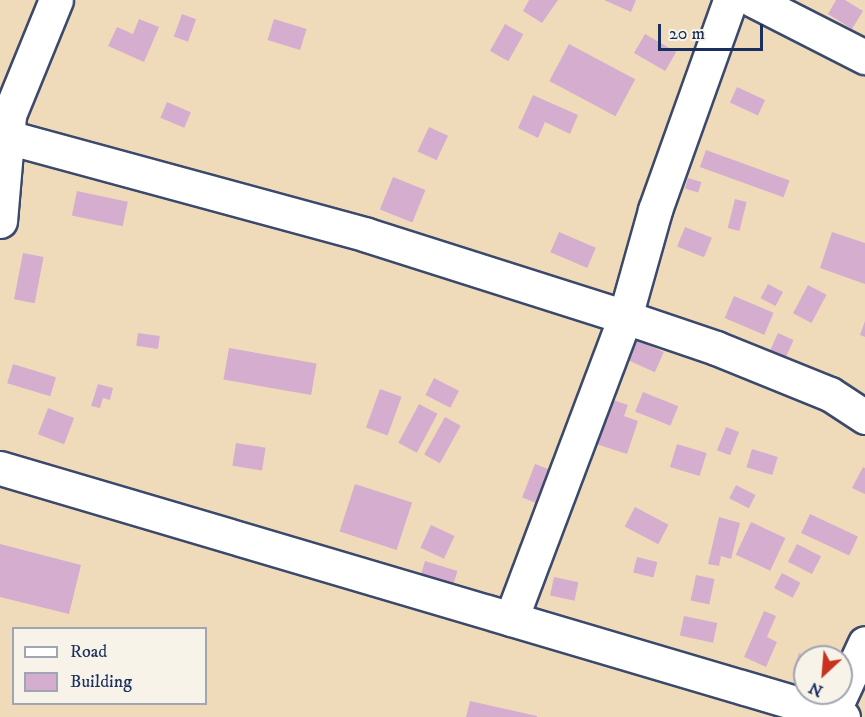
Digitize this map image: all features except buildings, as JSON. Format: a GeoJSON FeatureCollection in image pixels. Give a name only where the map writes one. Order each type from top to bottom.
{"type":"FeatureCollection","features":[{"type":"Feature","properties":{"kind":"street"},"geometry":{"type":"LineString","coordinates":[[0,221],[4,136],[9,115],[56,0]]}},
{"type":"Feature","properties":{"kind":"street"},"geometry":{"type":"LineString","coordinates":[[511,619],[626,316],[656,210],[730,0]]}},
{"type":"Feature","properties":{"kind":"street"},"geometry":{"type":"LineString","coordinates":[[753,0],[865,57]]}},
{"type":"Feature","properties":{"kind":"street"},"geometry":{"type":"LineString","coordinates":[[4,136],[356,232],[626,316],[830,394],[865,417]]}},
{"type":"Feature","properties":{"kind":"street"},"geometry":{"type":"LineString","coordinates":[[0,468],[837,715],[865,644]]}}]}
